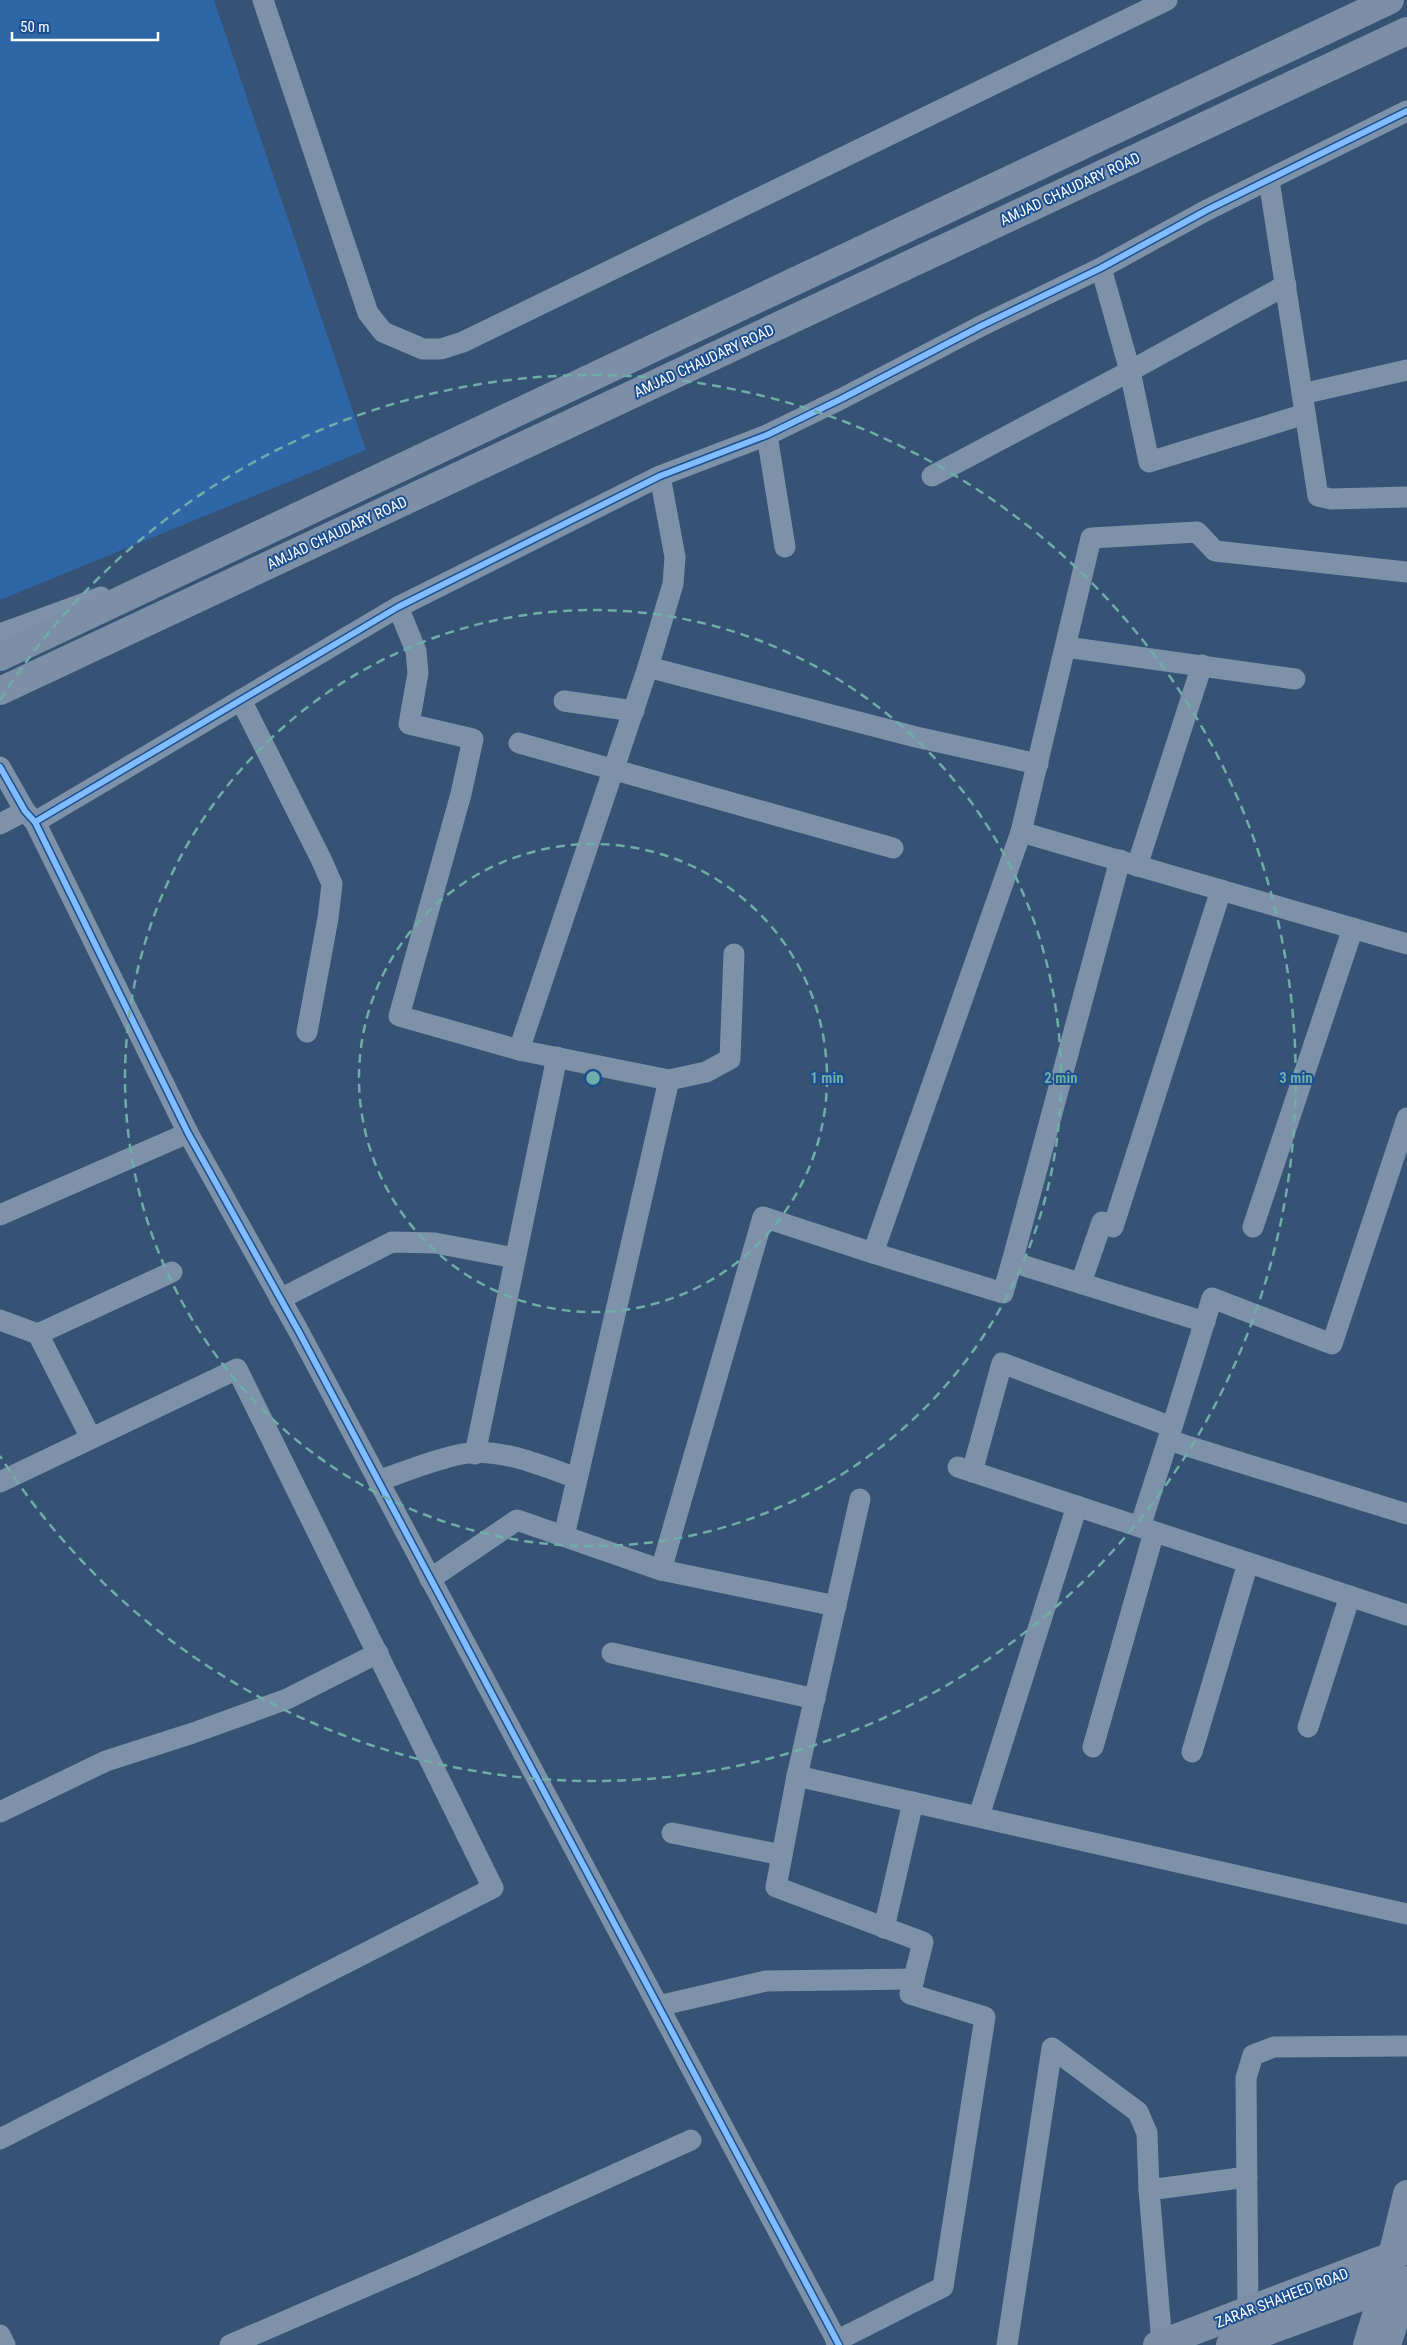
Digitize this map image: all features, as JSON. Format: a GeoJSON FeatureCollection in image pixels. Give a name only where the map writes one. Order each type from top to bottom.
{"type":"FeatureCollection","features":[{"type":"Feature","properties":{"kind":"main road","name":"AMJAD CHAUDARY ROAD"},"geometry":{"type":"LineString","coordinates":[[0,656],[224,552],[1390,0]]}},
{"type":"Feature","properties":{"kind":"main road","name":"AMJAD CHAUDARY ROAD"},"geometry":{"type":"LineString","coordinates":[[0,691],[1407,31]]}},
{"type":"Feature","properties":{"kind":"main road"},"geometry":{"type":"LineString","coordinates":[[1388,2345],[1399,2283],[1399,2253],[1407,2194]]}},
{"type":"Feature","properties":{"kind":"main road","name":"ZARAR SHAHEED ROAD"},"geometry":{"type":"LineString","coordinates":[[1159,2344],[1399,2253]]}},
{"type":"Feature","properties":{"kind":"main road","name":"ZARAR SHAHEED ROAD"},"geometry":{"type":"LineString","coordinates":[[1230,2345],[1399,2283]]}},
{"type":"Feature","properties":{"kind":"main road"},"geometry":{"type":"LineString","coordinates":[[1367,2345],[1399,2283]]}},
{"type":"Feature","properties":{"kind":"street"},"geometry":{"type":"LineString","coordinates":[[263,0],[368,313],[383,332],[423,349],[441,349],[472,338],[1167,0]]}},
{"type":"Feature","properties":{"kind":"street"},"geometry":{"type":"LineString","coordinates":[[0,824],[30,817],[241,700],[398,606],[660,476],[767,435],[1101,268],[1207,210],[1407,111]]}},
{"type":"Feature","properties":{"kind":"street"},"geometry":{"type":"LineString","coordinates":[[1269,180],[1318,496],[1330,499],[1407,497]]}},
{"type":"Feature","properties":{"kind":"street"},"geometry":{"type":"LineString","coordinates":[[1101,268],[1130,371],[1149,462],[1304,404],[1407,370]]}},
{"type":"Feature","properties":{"kind":"street"},"geometry":{"type":"LineString","coordinates":[[932,476],[1130,371],[1286,284]]}},
{"type":"Feature","properties":{"kind":"street"},"geometry":{"type":"LineString","coordinates":[[767,435],[785,547]]}},
{"type":"Feature","properties":{"kind":"street"},"geometry":{"type":"LineString","coordinates":[[519,1050],[634,711],[673,584],[675,557],[660,476]]}},
{"type":"Feature","properties":{"kind":"street"},"geometry":{"type":"LineString","coordinates":[[873,1253],[1022,832],[1091,538],[1196,532],[1215,551],[1407,572]]}},
{"type":"Feature","properties":{"kind":"street"},"geometry":{"type":"LineString","coordinates":[[0,634],[224,552]]}},
{"type":"Feature","properties":{"kind":"street"},"geometry":{"type":"LineString","coordinates":[[398,606],[416,651],[418,673],[409,724],[473,738],[461,794],[399,1016],[519,1050],[669,1080],[706,1072],[730,1059],[734,954]]}},
{"type":"Feature","properties":{"kind":"street"},"geometry":{"type":"LineString","coordinates":[[1066,647],[1295,678]]}},
{"type":"Feature","properties":{"kind":"street"},"geometry":{"type":"LineString","coordinates":[[661,1570],[763,1217],[1002,1293],[1129,863],[1202,665]]}},
{"type":"Feature","properties":{"kind":"street"},"geometry":{"type":"LineString","coordinates":[[648,667],[916,737],[1038,764]]}},
{"type":"Feature","properties":{"kind":"street"},"geometry":{"type":"LineString","coordinates":[[241,700],[332,884],[328,918],[306,1032]]}},
{"type":"Feature","properties":{"kind":"street"},"geometry":{"type":"LineString","coordinates":[[564,701],[634,711]]}},
{"type":"Feature","properties":{"kind":"street"},"geometry":{"type":"LineString","coordinates":[[519,743],[893,848]]}},
{"type":"Feature","properties":{"kind":"street"},"geometry":{"type":"LineString","coordinates":[[0,767],[30,817],[188,1133],[378,1480],[838,2343],[943,2287],[985,2017],[910,1994],[924,1942],[776,1887],[814,1699],[860,1498]]}},
{"type":"Feature","properties":{"kind":"street"},"geometry":{"type":"LineString","coordinates":[[1022,832],[1407,944]]}},
{"type":"Feature","properties":{"kind":"street"},"geometry":{"type":"LineString","coordinates":[[1082,1284],[1102,1222],[1113,1227],[1221,890]]}},
{"type":"Feature","properties":{"kind":"street"},"geometry":{"type":"LineString","coordinates":[[1253,1227],[1353,928]]}},
{"type":"Feature","properties":{"kind":"street"},"geometry":{"type":"LineString","coordinates":[[475,1454],[557,1057]]}},
{"type":"Feature","properties":{"kind":"street"},"geometry":{"type":"LineString","coordinates":[[564,1536],[669,1080]]}},
{"type":"Feature","properties":{"kind":"street"},"geometry":{"type":"LineString","coordinates":[[1093,1747],[1170,1434],[1212,1298],[1332,1344],[1407,1118]]}},
{"type":"Feature","properties":{"kind":"street"},"geometry":{"type":"LineString","coordinates":[[0,1215],[188,1133]]}},
{"type":"Feature","properties":{"kind":"street"},"geometry":{"type":"LineString","coordinates":[[280,1299],[392,1242],[435,1244],[515,1258]]}},
{"type":"Feature","properties":{"kind":"street"},"geometry":{"type":"LineString","coordinates":[[1012,1262],[1205,1322]]}},
{"type":"Feature","properties":{"kind":"street"},"geometry":{"type":"LineString","coordinates":[[38,1334],[172,1272]]}},
{"type":"Feature","properties":{"kind":"street"},"geometry":{"type":"LineString","coordinates":[[0,1320],[38,1334],[91,1438]]}},
{"type":"Feature","properties":{"kind":"street"},"geometry":{"type":"LineString","coordinates":[[1407,1514],[1170,1434],[1002,1363],[965,1469],[1407,1615]]}},
{"type":"Feature","properties":{"kind":"street"},"geometry":{"type":"LineString","coordinates":[[0,1482],[237,1369],[493,1888],[0,2139]]}},
{"type":"Feature","properties":{"kind":"street"},"geometry":{"type":"LineString","coordinates":[[378,1480],[462,1454],[486,1453],[527,1461],[578,1478]]}},
{"type":"Feature","properties":{"kind":"street"},"geometry":{"type":"LineString","coordinates":[[979,1816],[1077,1506]]}},
{"type":"Feature","properties":{"kind":"street"},"geometry":{"type":"LineString","coordinates":[[430,1579],[517,1520],[661,1570],[836,1606]]}},
{"type":"Feature","properties":{"kind":"street"},"geometry":{"type":"LineString","coordinates":[[1192,1752],[1248,1563]]}},
{"type":"Feature","properties":{"kind":"street"},"geometry":{"type":"LineString","coordinates":[[1308,1727],[1350,1596]]}},
{"type":"Feature","properties":{"kind":"street"},"geometry":{"type":"LineString","coordinates":[[0,1812],[106,1761],[193,1733],[287,1699],[378,1653]]}},
{"type":"Feature","properties":{"kind":"street"},"geometry":{"type":"LineString","coordinates":[[612,1653],[814,1699]]}},
{"type":"Feature","properties":{"kind":"street"},"geometry":{"type":"LineString","coordinates":[[798,1776],[1407,1914]]}},
{"type":"Feature","properties":{"kind":"street"},"geometry":{"type":"LineString","coordinates":[[884,1928],[913,1802]]}},
{"type":"Feature","properties":{"kind":"street"},"geometry":{"type":"LineString","coordinates":[[672,1833],[782,1856]]}},
{"type":"Feature","properties":{"kind":"street"},"geometry":{"type":"LineString","coordinates":[[658,2006],[766,1982],[914,1978]]}},
{"type":"Feature","properties":{"kind":"street"},"geometry":{"type":"LineString","coordinates":[[1248,2311],[1246,2078],[1253,2055],[1274,2047],[1407,2046]]}},
{"type":"Feature","properties":{"kind":"street"},"geometry":{"type":"LineString","coordinates":[[1007,2345],[1052,2048],[1138,2112],[1148,2133],[1149,2190],[1159,2344]]}},
{"type":"Feature","properties":{"kind":"street"},"geometry":{"type":"LineString","coordinates":[[230,2345],[415,2265],[691,2140]]}},
{"type":"Feature","properties":{"kind":"street"},"geometry":{"type":"LineString","coordinates":[[1149,2190],[1247,2176]]}},
{"type":"Feature","properties":{"kind":"street"},"geometry":{"type":"LineString","coordinates":[[0,2335],[5,2345]]}},
{"type":"Feature","properties":{"kind":"shaded area"},"geometry":{"type":"Polygon","coordinates":[[[0,0],[214,0],[366,450],[0,600],[0,0]]]}},
{"type":"Feature","properties":{"kind":"cycle path"},"geometry":{"type":"LineString","coordinates":[[35,822],[398,607],[660,476],[767,435],[841,399],[981,326],[1101,268],[1207,210],[1407,111]]}},
{"type":"Feature","properties":{"kind":"cycle path"},"geometry":{"type":"LineString","coordinates":[[0,767],[25,811],[35,822],[188,1133],[299,1332],[839,2345]]}}]}
